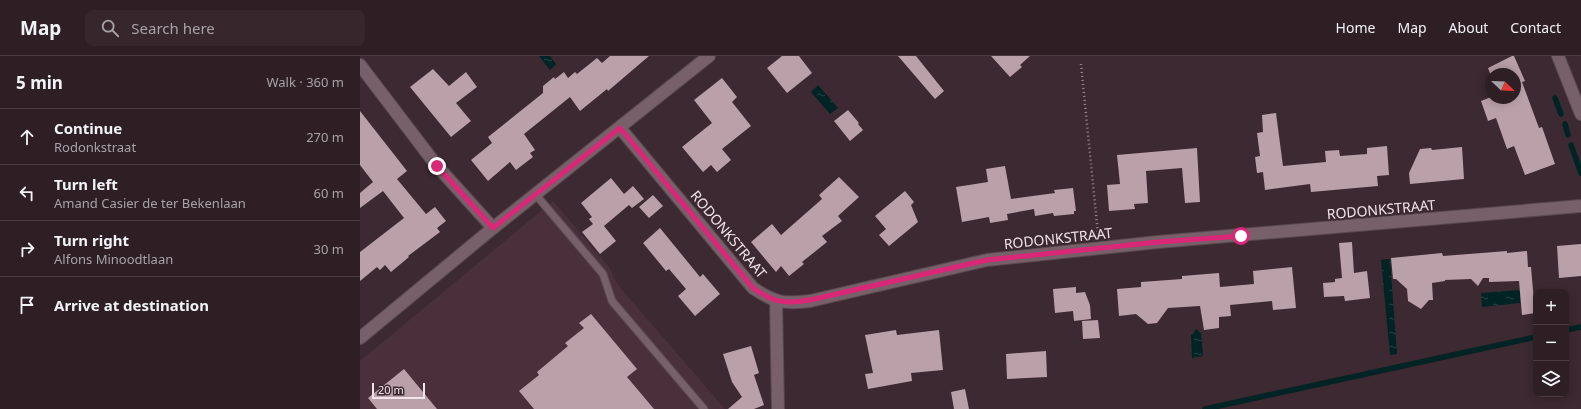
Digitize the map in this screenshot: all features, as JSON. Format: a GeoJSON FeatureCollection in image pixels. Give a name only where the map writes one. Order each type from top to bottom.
{"type":"FeatureCollection","features":[{"type":"Feature","properties":{"kind":"street"},"geometry":{"type":"LineString","coordinates":[[360,338],[493,228],[709,56]]}},
{"type":"Feature","properties":{"kind":"street"},"geometry":{"type":"LineString","coordinates":[[1558,56],[1581,114]]}},
{"type":"Feature","properties":{"kind":"street"},"geometry":{"type":"LineString","coordinates":[[360,65],[437,166],[493,228]]}},
{"type":"Feature","properties":{"kind":"street","name":"RODONKSTRAAT"},"geometry":{"type":"LineString","coordinates":[[620,128],[753,288],[764,296],[776,301],[794,303],[987,260],[1099,248],[1581,206]]}},
{"type":"Feature","properties":{"kind":"street"},"geometry":{"type":"LineString","coordinates":[[776,301],[778,409]]}},
{"type":"Feature","properties":{"kind":"lane"},"geometry":{"type":"LineString","coordinates":[[536,195],[603,274],[612,301],[704,409]]}},
{"type":"Feature","properties":{"kind":"path"},"geometry":{"type":"LineString","coordinates":[[1081,64],[1099,248]]}},
{"type":"Feature","properties":{"kind":"shaded area"},"geometry":{"type":"Polygon","coordinates":[[[553,201],[609,267],[618,285],[725,409],[360,409],[360,361],[553,201]]]}},
{"type":"Feature","properties":{"kind":"water"},"geometry":{"type":"Polygon","coordinates":[[[539,56],[550,56],[556,64],[550,70],[539,56]]]}},
{"type":"Feature","properties":{"kind":"water"},"geometry":{"type":"Polygon","coordinates":[[[818,85],[838,108],[830,114],[811,92],[818,85]]]}},
{"type":"Feature","properties":{"kind":"water"},"geometry":{"type":"Polygon","coordinates":[[[1390,259],[1397,354],[1390,355],[1381,260],[1390,259]]]}},
{"type":"Feature","properties":{"kind":"water"},"geometry":{"type":"Polygon","coordinates":[[[1520,290],[1520,303],[1482,307],[1481,293],[1520,290]]]}},
{"type":"Feature","properties":{"kind":"water"},"geometry":{"type":"Polygon","coordinates":[[[1196,329],[1201,333],[1203,356],[1192,358],[1191,335],[1196,329]]]}},
{"type":"Feature","properties":{"kind":"building"},"geometry":{"type":"Polygon","coordinates":[[[610,56],[649,56],[608,91],[607,89],[580,111],[570,97],[524,134],[535,150],[530,153],[533,157],[516,170],[510,162],[488,181],[471,160],[492,143],[488,137],[543,93],[543,86],[554,77],[555,79],[564,72],[568,78],[575,72],[577,74],[597,58],[602,63],[610,56]]]}},
{"type":"Feature","properties":{"kind":"building"},"geometry":{"type":"Polygon","coordinates":[[[782,56],[799,56],[812,73],[787,93],[767,68],[782,56]]]}},
{"type":"Feature","properties":{"kind":"building"},"geometry":{"type":"Polygon","coordinates":[[[898,56],[916,56],[944,91],[935,99],[898,56]]]}},
{"type":"Feature","properties":{"kind":"building"},"geometry":{"type":"Polygon","coordinates":[[[991,56],[1030,56],[1020,65],[1022,67],[1010,77],[991,56]]]}},
{"type":"Feature","properties":{"kind":"building"},"geometry":{"type":"Polygon","coordinates":[[[1514,56],[1519,68],[1488,68],[1514,56]]]}},
{"type":"Feature","properties":{"kind":"building"},"geometry":{"type":"Polygon","coordinates":[[[433,69],[449,86],[466,72],[477,87],[456,103],[471,121],[451,137],[410,87],[433,69]]]}},
{"type":"Feature","properties":{"kind":"building"},"geometry":{"type":"Polygon","coordinates":[[[1521,72],[1525,81],[1522,82],[1539,128],[1542,127],[1555,164],[1525,175],[1514,146],[1507,149],[1496,118],[1488,121],[1481,101],[1485,99],[1485,104],[1521,104],[1521,72]]]}},
{"type":"Feature","properties":{"kind":"building"},"geometry":{"type":"Polygon","coordinates":[[[722,78],[737,97],[732,102],[751,126],[722,149],[731,160],[717,172],[711,165],[703,172],[682,147],[712,123],[694,100],[722,78]]]}},
{"type":"Feature","properties":{"kind":"building"},"geometry":{"type":"Polygon","coordinates":[[[848,110],[863,130],[850,141],[834,121],[848,110]]]}},
{"type":"Feature","properties":{"kind":"building"},"geometry":{"type":"Polygon","coordinates":[[[360,111],[407,171],[397,179],[426,214],[435,207],[446,221],[437,228],[440,232],[408,256],[409,257],[391,272],[385,265],[380,270],[377,267],[360,281],[360,252],[404,218],[383,191],[360,208],[360,193],[373,182],[360,165],[360,111]]]}},
{"type":"Feature","properties":{"kind":"building"},"geometry":{"type":"Polygon","coordinates":[[[1276,113],[1283,166],[1326,162],[1325,151],[1339,150],[1340,156],[1367,154],[1367,148],[1387,146],[1389,175],[1377,176],[1378,186],[1311,192],[1310,184],[1265,190],[1263,172],[1257,173],[1255,157],[1260,156],[1257,133],[1263,132],[1262,115],[1276,113]]]}},
{"type":"Feature","properties":{"kind":"building"},"geometry":{"type":"Polygon","coordinates":[[[1462,147],[1464,179],[1410,184],[1409,173],[1420,149],[1431,148],[1432,150],[1462,147]]]}},
{"type":"Feature","properties":{"kind":"building"},"geometry":{"type":"Polygon","coordinates":[[[1197,148],[1200,202],[1185,203],[1182,168],[1146,171],[1148,203],[1134,204],[1135,209],[1109,211],[1107,185],[1120,184],[1117,155],[1197,148]]]}},
{"type":"Feature","properties":{"kind":"building"},"geometry":{"type":"Polygon","coordinates":[[[1005,166],[1011,199],[1055,193],[1054,190],[1073,188],[1076,211],[1074,211],[1074,214],[1054,216],[1053,213],[1035,216],[1034,209],[1007,214],[1008,220],[990,223],[989,217],[962,222],[956,187],[988,182],[986,169],[1005,166]]]}},
{"type":"Feature","properties":{"kind":"building"},"geometry":{"type":"Polygon","coordinates":[[[839,177],[859,197],[838,216],[842,221],[822,236],[827,242],[802,262],[804,264],[789,276],[781,266],[776,272],[751,242],[772,224],[781,235],[822,199],[819,195],[839,177]]]}},
{"type":"Feature","properties":{"kind":"building"},"geometry":{"type":"Polygon","coordinates":[[[611,178],[624,194],[633,186],[644,199],[632,208],[629,205],[604,226],[616,241],[600,254],[582,232],[593,224],[589,219],[592,217],[581,203],[611,178]]]}},
{"type":"Feature","properties":{"kind":"building"},"geometry":{"type":"Polygon","coordinates":[[[905,191],[914,202],[911,205],[918,222],[889,246],[879,235],[886,229],[875,216],[905,191]]]}},
{"type":"Feature","properties":{"kind":"building"},"geometry":{"type":"Polygon","coordinates":[[[653,195],[663,206],[649,218],[639,207],[653,195]]]}},
{"type":"Feature","properties":{"kind":"building"},"geometry":{"type":"Polygon","coordinates":[[[660,228],[700,277],[703,274],[720,294],[695,316],[678,296],[686,289],[669,269],[666,271],[643,243],[660,228]]]}},
{"type":"Feature","properties":{"kind":"building"},"geometry":{"type":"Polygon","coordinates":[[[1352,242],[1354,273],[1367,271],[1370,298],[1345,301],[1344,296],[1324,297],[1323,283],[1335,282],[1335,279],[1342,278],[1339,243],[1352,242]]]}},
{"type":"Feature","properties":{"kind":"building"},"geometry":{"type":"Polygon","coordinates":[[[1581,244],[1581,276],[1559,278],[1557,246],[1581,244]]]}},
{"type":"Feature","properties":{"kind":"building"},"geometry":{"type":"Polygon","coordinates":[[[1527,251],[1528,267],[1531,267],[1533,313],[1522,315],[1519,281],[1489,282],[1489,278],[1483,278],[1478,286],[1471,279],[1445,280],[1432,283],[1433,300],[1429,300],[1421,309],[1408,301],[1407,289],[1396,279],[1393,279],[1391,258],[1442,253],[1443,256],[1527,251]]]}},
{"type":"Feature","properties":{"kind":"building"},"geometry":{"type":"Polygon","coordinates":[[[1292,267],[1296,308],[1273,310],[1272,301],[1230,305],[1231,316],[1219,317],[1219,328],[1204,330],[1200,306],[1168,308],[1157,323],[1148,324],[1136,314],[1119,316],[1117,289],[1141,287],[1141,282],[1182,279],[1182,276],[1219,273],[1220,287],[1254,284],[1253,271],[1292,267]]]}},
{"type":"Feature","properties":{"kind":"building"},"geometry":{"type":"Polygon","coordinates":[[[1076,287],[1076,293],[1085,292],[1090,305],[1091,319],[1074,321],[1073,311],[1055,313],[1053,289],[1076,287]]]}},
{"type":"Feature","properties":{"kind":"building"},"geometry":{"type":"Polygon","coordinates":[[[591,314],[637,369],[627,377],[654,409],[534,409],[519,391],[539,375],[537,372],[568,346],[565,343],[584,328],[579,323],[591,314]]]}},
{"type":"Feature","properties":{"kind":"building"},"geometry":{"type":"Polygon","coordinates":[[[1098,320],[1100,338],[1083,339],[1082,321],[1098,320]]]}},
{"type":"Feature","properties":{"kind":"building"},"geometry":{"type":"Polygon","coordinates":[[[896,330],[897,335],[939,330],[943,370],[911,373],[912,381],[868,389],[865,374],[873,373],[865,335],[896,330]]]}},
{"type":"Feature","properties":{"kind":"building"},"geometry":{"type":"Polygon","coordinates":[[[751,346],[759,373],[754,375],[764,405],[754,409],[728,409],[742,397],[732,382],[723,354],[751,346]]]}},
{"type":"Feature","properties":{"kind":"building"},"geometry":{"type":"Polygon","coordinates":[[[1046,351],[1047,377],[1007,379],[1006,354],[1046,351]]]}},
{"type":"Feature","properties":{"kind":"building"},"geometry":{"type":"Polygon","coordinates":[[[404,369],[437,409],[377,409],[368,398],[404,369]]]}},
{"type":"Feature","properties":{"kind":"building"},"geometry":{"type":"Polygon","coordinates":[[[965,389],[969,409],[954,409],[951,392],[965,389]]]}},
{"type":"Feature","properties":{"kind":"waterway"},"geometry":{"type":"LineString","coordinates":[[1555,98],[1561,114]]}},
{"type":"Feature","properties":{"kind":"waterway"},"geometry":{"type":"LineString","coordinates":[[1565,124],[1568,135]]}},
{"type":"Feature","properties":{"kind":"waterway"},"geometry":{"type":"LineString","coordinates":[[1571,145],[1581,173]]}},
{"type":"Feature","properties":{"kind":"waterway"},"geometry":{"type":"LineString","coordinates":[[1569,329],[1581,327]]}},
{"type":"Feature","properties":{"kind":"waterway"},"geometry":{"type":"LineString","coordinates":[[1205,409],[1533,338]]}},
{"type":"Feature","properties":{"kind":"route"},"geometry":{"type":"LineString","coordinates":[[437,166],[493,228],[620,128],[753,288],[764,296],[776,301],[794,303],[987,260],[1158,242],[1241,236]]}}]}
